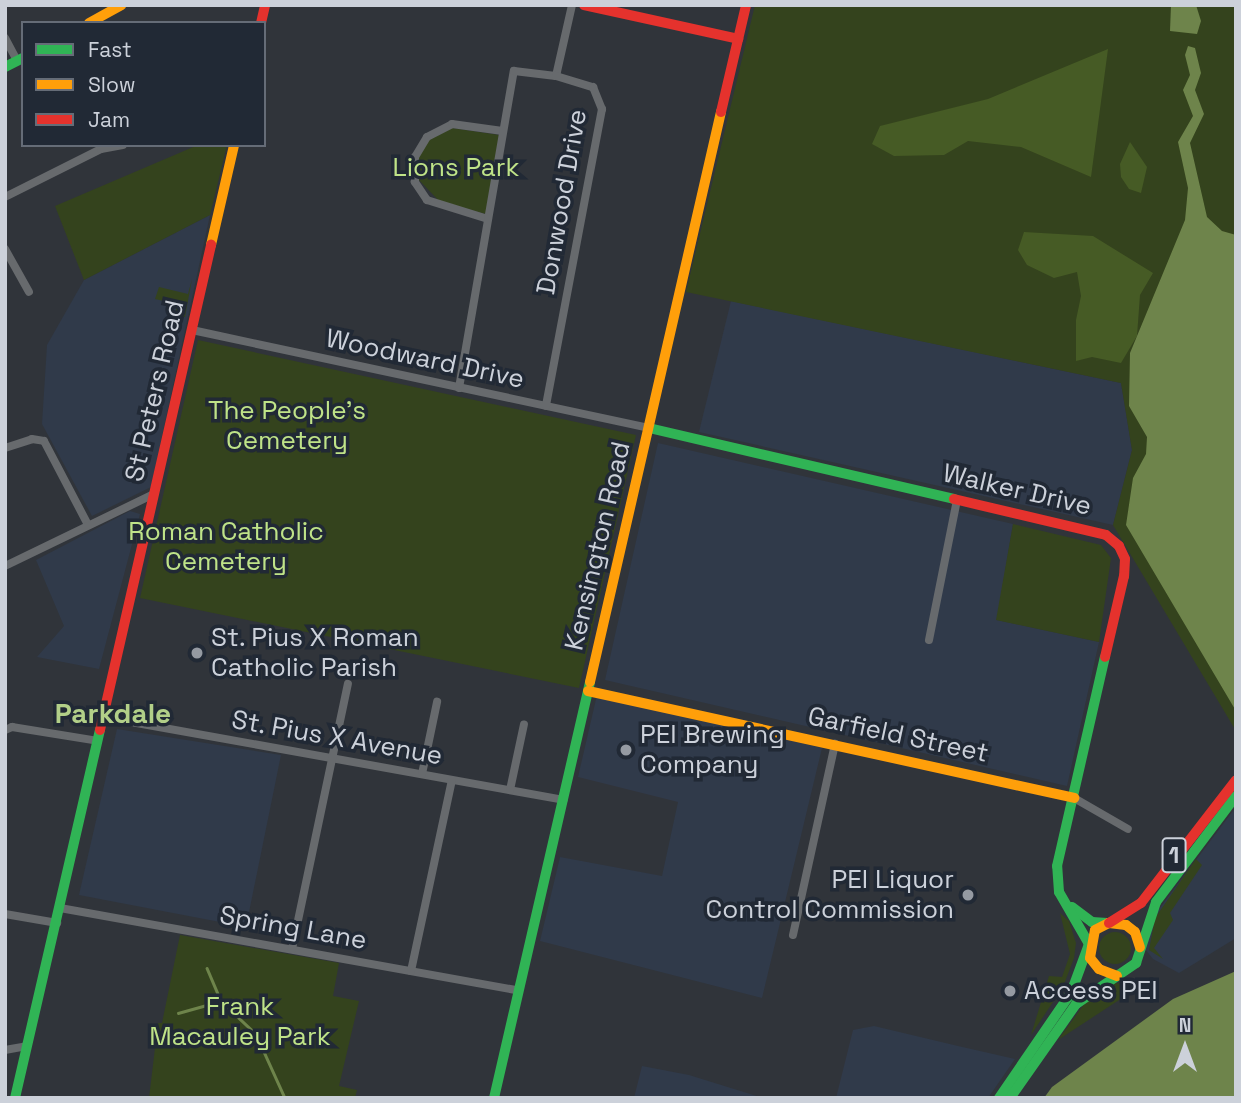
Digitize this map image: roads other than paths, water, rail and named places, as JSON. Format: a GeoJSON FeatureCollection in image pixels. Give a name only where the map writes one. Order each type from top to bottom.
{"type":"FeatureCollection","features":[{"type":"Feature","properties":{"kind":"main road"},"geometry":{"type":"LineString","coordinates":[[93,21],[121,5]]}},
{"type":"Feature","properties":{"kind":"main road"},"geometry":{"type":"LineString","coordinates":[[584,5],[738,39]]}},
{"type":"Feature","properties":{"kind":"main road","name":"Kensington Road"},"geometry":{"type":"LineString","coordinates":[[494,1098],[746,5]]}},
{"type":"Feature","properties":{"kind":"main road"},"geometry":{"type":"LineString","coordinates":[[5,67],[20,59]]}},
{"type":"Feature","properties":{"kind":"main road","name":"St Peters Road"},"geometry":{"type":"LineString","coordinates":[[15,1098],[234,147]]}},
{"type":"Feature","properties":{"kind":"main road","name":"Walker Drive"},"geometry":{"type":"LineString","coordinates":[[649,428],[1106,535],[1125,559],[1074,798]]}},
{"type":"Feature","properties":{"kind":"main road","name":"Garfield Street"},"geometry":{"type":"LineString","coordinates":[[588,691],[1074,798]]}},
{"type":"Feature","properties":{"kind":"main road","name":"1"},"geometry":{"type":"LineString","coordinates":[[1109,923],[1141,903],[1236,780]]}},
{"type":"Feature","properties":{"kind":"main road","name":"1"},"geometry":{"type":"LineString","coordinates":[[1140,948],[1156,902],[1236,796]]}},
{"type":"Feature","properties":{"kind":"main road"},"geometry":{"type":"LineString","coordinates":[[1074,798],[1060,855],[1059,892],[1088,944],[1094,964],[1116,976]]}},
{"type":"Feature","properties":{"kind":"main road"},"geometry":{"type":"LineString","coordinates":[[1010,1098],[1076,1004],[1136,963],[1140,948],[1130,928],[1092,922],[1069,904],[1062,891],[1060,855]]}},
{"type":"Feature","properties":{"kind":"main road"},"geometry":{"type":"LineString","coordinates":[[999,1098],[1071,993],[1095,930],[1109,923]]}},
{"type":"Feature","properties":{"kind":"street"},"geometry":{"type":"LineString","coordinates":[[556,76],[572,5]]}},
{"type":"Feature","properties":{"kind":"street"},"geometry":{"type":"LineString","coordinates":[[5,38],[20,59]]}},
{"type":"Feature","properties":{"kind":"street","name":"Donwood Drive"},"geometry":{"type":"LineString","coordinates":[[503,131],[514,71],[556,76],[593,88],[602,109],[546,406]]}},
{"type":"Feature","properties":{"kind":"street"},"geometry":{"type":"LineString","coordinates":[[459,388],[488,219],[503,131],[452,124],[427,137],[415,157],[415,182],[427,200],[488,219]]}},
{"type":"Feature","properties":{"kind":"street"},"geometry":{"type":"LineString","coordinates":[[5,197],[101,147]]}},
{"type":"Feature","properties":{"kind":"street"},"geometry":{"type":"LineString","coordinates":[[5,249],[29,292]]}},
{"type":"Feature","properties":{"kind":"street","name":"Woodward Drive"},"geometry":{"type":"LineString","coordinates":[[192,330],[649,428]]}},
{"type":"Feature","properties":{"kind":"street"},"geometry":{"type":"LineString","coordinates":[[5,449],[32,439],[44,441],[87,523]]}},
{"type":"Feature","properties":{"kind":"street"},"geometry":{"type":"LineString","coordinates":[[5,566],[87,523],[154,494]]}},
{"type":"Feature","properties":{"kind":"street"},"geometry":{"type":"LineString","coordinates":[[929,640],[957,500]]}},
{"type":"Feature","properties":{"kind":"street"},"geometry":{"type":"LineString","coordinates":[[292,949],[348,684]]}},
{"type":"Feature","properties":{"kind":"street"},"geometry":{"type":"LineString","coordinates":[[422,774],[437,702]]}},
{"type":"Feature","properties":{"kind":"street","name":"St. Pius X Avenue"},"geometry":{"type":"LineString","coordinates":[[103,717],[564,800]]}},
{"type":"Feature","properties":{"kind":"street"},"geometry":{"type":"LineString","coordinates":[[510,790],[524,724]]}},
{"type":"Feature","properties":{"kind":"street"},"geometry":{"type":"LineString","coordinates":[[5,730],[12,727],[98,741]]}},
{"type":"Feature","properties":{"kind":"street"},"geometry":{"type":"LineString","coordinates":[[793,935],[835,744]]}},
{"type":"Feature","properties":{"kind":"street"},"geometry":{"type":"LineString","coordinates":[[411,971],[452,780]]}},
{"type":"Feature","properties":{"kind":"street","name":"Garfield Street"},"geometry":{"type":"LineString","coordinates":[[1074,798],[1128,829]]}},
{"type":"Feature","properties":{"kind":"street","name":"Spring Lane"},"geometry":{"type":"LineString","coordinates":[[60,908],[519,991]]}},
{"type":"Feature","properties":{"kind":"street"},"geometry":{"type":"LineString","coordinates":[[5,914],[57,923]]}},
{"type":"Feature","properties":{"kind":"street"},"geometry":{"type":"LineString","coordinates":[[5,1049],[27,1046]]}},
{"type":"Feature","properties":{"kind":"waterway"},"geometry":{"type":"LineString","coordinates":[[207,968],[221,1001]]}},
{"type":"Feature","properties":{"kind":"waterway"},"geometry":{"type":"LineString","coordinates":[[178,1013],[221,1001],[256,1034],[285,1098]]}},
{"type":"Feature","properties":{"kind":"place","name":"St. Pius X Roman Catholic Parish"},"geometry":{"type":"Point","coordinates":[197,653]}},
{"type":"Feature","properties":{"kind":"place","name":"PEI Brewing Company"},"geometry":{"type":"Point","coordinates":[626,750]}},
{"type":"Feature","properties":{"kind":"place","name":"PEI Liquor Control Commission"},"geometry":{"type":"Point","coordinates":[968,895]}},
{"type":"Feature","properties":{"kind":"place","name":"Access PEI"},"geometry":{"type":"Point","coordinates":[1010,991]}},
{"type":"Feature","properties":{"kind":"district","name":"Parkdale"},"geometry":{"type":"Point","coordinates":[113,713]}},
{"type":"Feature","properties":{"kind":"park label","name":"Lions Park"},"geometry":{"type":"Point","coordinates":[456,168]}},
{"type":"Feature","properties":{"kind":"park label","name":"The People's Cemetery"},"geometry":{"type":"Point","coordinates":[287,426]}},
{"type":"Feature","properties":{"kind":"park label","name":"Roman Catholic Cemetery"},"geometry":{"type":"Point","coordinates":[226,547]}},
{"type":"Feature","properties":{"kind":"park label","name":"Frank Macauley Park"},"geometry":{"type":"Point","coordinates":[240,1022]}}]}
